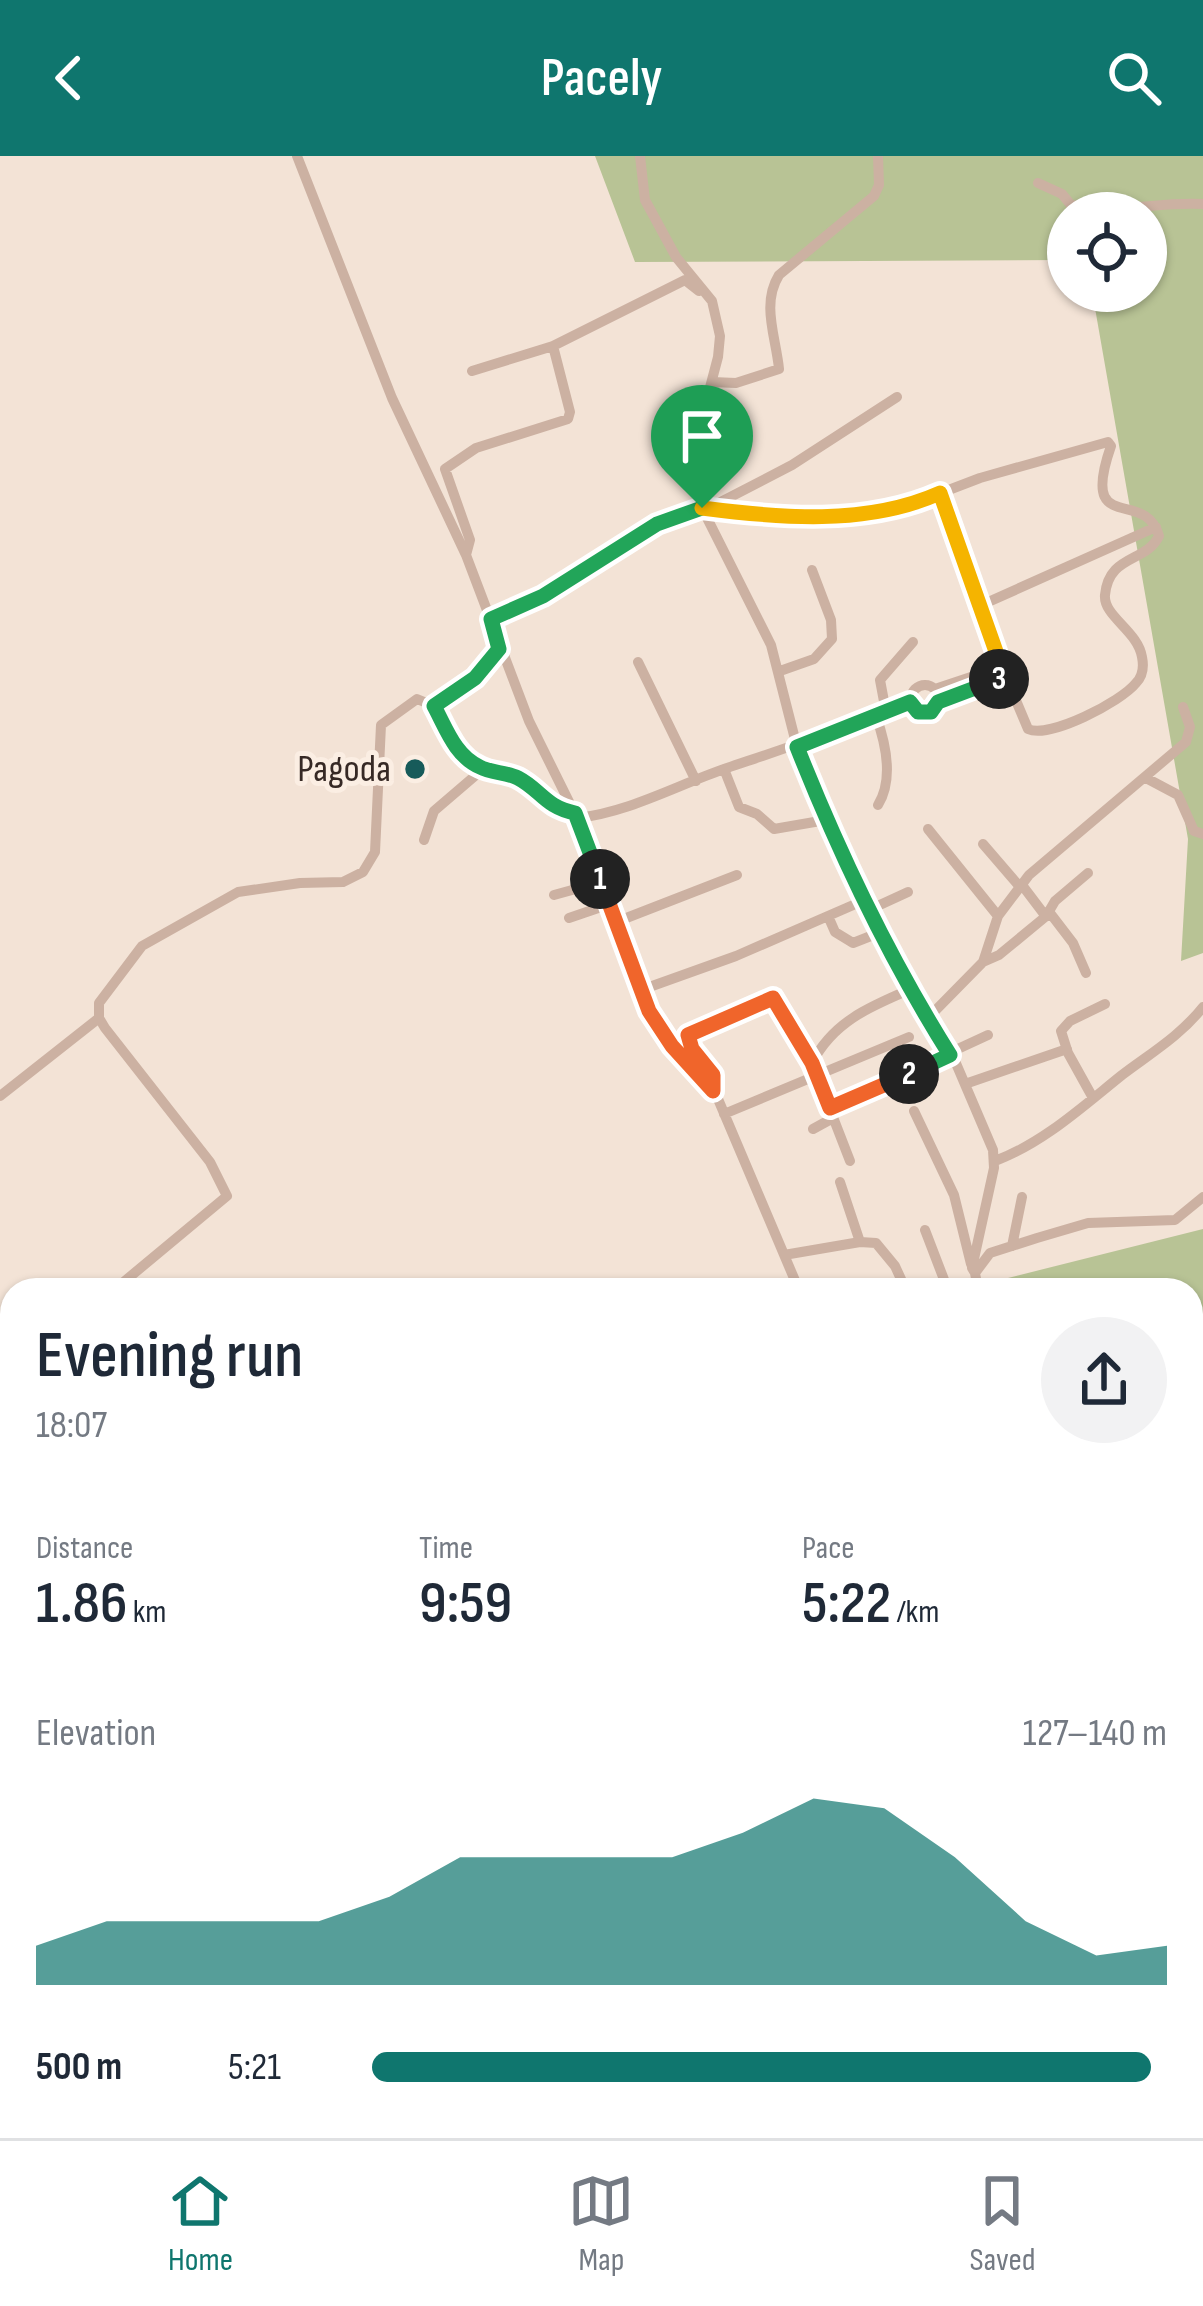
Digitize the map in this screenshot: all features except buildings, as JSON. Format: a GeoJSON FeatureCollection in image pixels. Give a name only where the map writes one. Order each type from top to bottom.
{"type":"FeatureCollection","features":[{"type":"Feature","properties":{"kind":"street"},"geometry":{"type":"LineString","coordinates":[[297,156],[392,398],[466,555],[499,649],[576,816],[649,1011],[672,1046],[713,1091],[794,1278]]}},
{"type":"Feature","properties":{"kind":"street"},"geometry":{"type":"LineString","coordinates":[[640,156],[645,200],[658,227],[712,302],[719,336],[698,428],[705,508],[771,644],[797,747],[826,820],[909,990],[965,1084],[995,1161],[975,1278]]}},
{"type":"Feature","properties":{"kind":"street"},"geometry":{"type":"LineString","coordinates":[[712,382],[736,383],[778,369],[769,302],[775,280],[874,196],[879,185],[878,156]]}},
{"type":"Feature","properties":{"kind":"street"},"geometry":{"type":"LineString","coordinates":[[1038,183],[1062,194],[1071,205],[1088,208],[1203,204]]}},
{"type":"Feature","properties":{"kind":"street"},"geometry":{"type":"LineString","coordinates":[[472,371],[553,346],[685,280],[712,302]]}},
{"type":"Feature","properties":{"kind":"street"},"geometry":{"type":"LineString","coordinates":[[466,555],[470,540],[445,469],[476,448],[568,419],[553,346]]}},
{"type":"Feature","properties":{"kind":"street"},"geometry":{"type":"LineString","coordinates":[[491,619],[543,596],[657,524],[705,508],[792,465],[897,397]]}},
{"type":"Feature","properties":{"kind":"street"},"geometry":{"type":"LineString","coordinates":[[705,508],[820,518],[912,504],[940,493],[1108,442],[1111,446],[1101,473],[1103,496],[1111,506],[1145,515],[1159,536],[1155,544],[1123,561],[1105,593],[1108,610],[1138,643],[1143,670],[1138,682],[1100,708],[1046,733],[1035,733],[1024,725],[977,607],[940,493]]}},
{"type":"Feature","properties":{"kind":"street"},"geometry":{"type":"LineString","coordinates":[[977,607],[1156,527]]}},
{"type":"Feature","properties":{"kind":"street"},"geometry":{"type":"LineString","coordinates":[[780,671],[814,659],[832,639],[831,620],[812,570]]}},
{"type":"Feature","properties":{"kind":"street"},"geometry":{"type":"LineString","coordinates":[[878,806],[888,790],[880,680],[913,642]]}},
{"type":"Feature","properties":{"kind":"street"},"geometry":{"type":"LineString","coordinates":[[434,706],[475,678],[499,649]]}},
{"type":"Feature","properties":{"kind":"street"},"geometry":{"type":"LineString","coordinates":[[638,662],[696,781]]}},
{"type":"Feature","properties":{"kind":"street"},"geometry":{"type":"LineString","coordinates":[[910,702],[924,713],[937,696],[1003,672]]}},
{"type":"Feature","properties":{"kind":"street"},"geometry":{"type":"LineString","coordinates":[[128,1278],[227,1196],[210,1162],[99,1018],[99,1003],[142,946],[238,892],[300,883],[343,883],[363,872],[375,852],[381,725],[386,717],[417,699],[434,706],[454,746],[483,769],[518,778],[542,800],[576,816],[606,814],[797,747],[910,702],[918,686],[937,696]]}},
{"type":"Feature","properties":{"kind":"street"},"geometry":{"type":"LineString","coordinates":[[983,962],[998,916],[1048,856],[1186,742],[1190,727],[1183,707]]}},
{"type":"Feature","properties":{"kind":"street"},"geometry":{"type":"LineString","coordinates":[[424,840],[434,811],[483,769]]}},
{"type":"Feature","properties":{"kind":"street"},"geometry":{"type":"LineString","coordinates":[[724,769],[741,811],[757,814],[767,826],[781,830],[826,820]]}},
{"type":"Feature","properties":{"kind":"street"},"geometry":{"type":"LineString","coordinates":[[1146,778],[1178,795],[1194,831],[1203,834]]}},
{"type":"Feature","properties":{"kind":"street"},"geometry":{"type":"LineString","coordinates":[[584,836],[606,814]]}},
{"type":"Feature","properties":{"kind":"street"},"geometry":{"type":"LineString","coordinates":[[928,829],[998,916]]}},
{"type":"Feature","properties":{"kind":"street"},"geometry":{"type":"LineString","coordinates":[[983,844],[1064,928],[1087,973]]}},
{"type":"Feature","properties":{"kind":"street"},"geometry":{"type":"LineString","coordinates":[[927,1019],[983,962],[999,955],[1088,873]]}},
{"type":"Feature","properties":{"kind":"street"},"geometry":{"type":"LineString","coordinates":[[616,922],[737,875]]}},
{"type":"Feature","properties":{"kind":"street"},"geometry":{"type":"LineString","coordinates":[[554,895],[602,882]]}},
{"type":"Feature","properties":{"kind":"street"},"geometry":{"type":"LineString","coordinates":[[641,990],[828,916],[908,892]]}},
{"type":"Feature","properties":{"kind":"street"},"geometry":{"type":"LineString","coordinates":[[569,918],[610,904]]}},
{"type":"Feature","properties":{"kind":"street"},"geometry":{"type":"LineString","coordinates":[[828,916],[835,932],[853,944],[881,932]]}},
{"type":"Feature","properties":{"kind":"street"},"geometry":{"type":"LineString","coordinates":[[812,1063],[848,1019],[909,990]]}},
{"type":"Feature","properties":{"kind":"street"},"geometry":{"type":"LineString","coordinates":[[713,1091],[713,1075],[692,1049],[688,1035],[773,998],[812,1063],[850,1162]]}},
{"type":"Feature","properties":{"kind":"street"},"geometry":{"type":"LineString","coordinates":[[1093,1098],[1066,1048],[1063,1026],[1106,1004]]}},
{"type":"Feature","properties":{"kind":"street"},"geometry":{"type":"LineString","coordinates":[[995,1161],[1021,1151],[1163,1047],[1203,1007]]}},
{"type":"Feature","properties":{"kind":"street"},"geometry":{"type":"LineString","coordinates":[[0,1096],[99,1018]]}},
{"type":"Feature","properties":{"kind":"street"},"geometry":{"type":"LineString","coordinates":[[813,1129],[832,1113],[988,1035]]}},
{"type":"Feature","properties":{"kind":"street"},"geometry":{"type":"LineString","coordinates":[[724,1114],[909,1037]]}},
{"type":"Feature","properties":{"kind":"street"},"geometry":{"type":"LineString","coordinates":[[965,1084],[1066,1048]]}},
{"type":"Feature","properties":{"kind":"street"},"geometry":{"type":"LineString","coordinates":[[914,1111],[954,1195],[975,1278]]}},
{"type":"Feature","properties":{"kind":"street"},"geometry":{"type":"LineString","coordinates":[[840,1182],[860,1242]]}},
{"type":"Feature","properties":{"kind":"street"},"geometry":{"type":"LineString","coordinates":[[1012,1246],[1022,1197]]}},
{"type":"Feature","properties":{"kind":"street"},"geometry":{"type":"LineString","coordinates":[[975,1278],[990,1253],[1088,1222],[1174,1220],[1203,1197]]}},
{"type":"Feature","properties":{"kind":"street"},"geometry":{"type":"LineString","coordinates":[[925,1230],[943,1278]]}},
{"type":"Feature","properties":{"kind":"street"},"geometry":{"type":"LineString","coordinates":[[784,1255],[875,1243],[885,1250],[900,1278]]}},
{"type":"Feature","properties":{"kind":"green space"},"geometry":{"type":"Polygon","coordinates":[[[595,156],[1203,156],[1203,953],[1181,961],[1188,839],[1096,312],[1167,312],[1167,192],[1047,192],[1047,260],[635,262],[595,156]]]}},
{"type":"Feature","properties":{"kind":"green space"},"geometry":{"type":"Polygon","coordinates":[[[1203,1229],[1203,1278],[1008,1278],[1203,1229]]]}},
{"type":"Feature","properties":{"kind":"place","name":"Pagoda"},"geometry":{"type":"Point","coordinates":[415,769]}},
{"type":"Feature","properties":{"kind":"route"},"geometry":{"type":"LineString","coordinates":[[940,493],[1005,677],[938,702],[931,712],[918,712],[910,702],[797,747],[828,825],[909,990],[950,1055],[830,1108],[812,1063],[773,998],[688,1035],[692,1049],[716,1081],[713,1091],[672,1046],[649,1011],[575,813],[542,800],[518,778],[483,769],[470,760],[454,746],[434,706],[475,678],[499,649],[491,619],[543,596],[657,524],[702,508],[820,518],[912,504],[940,493]]}}]}
